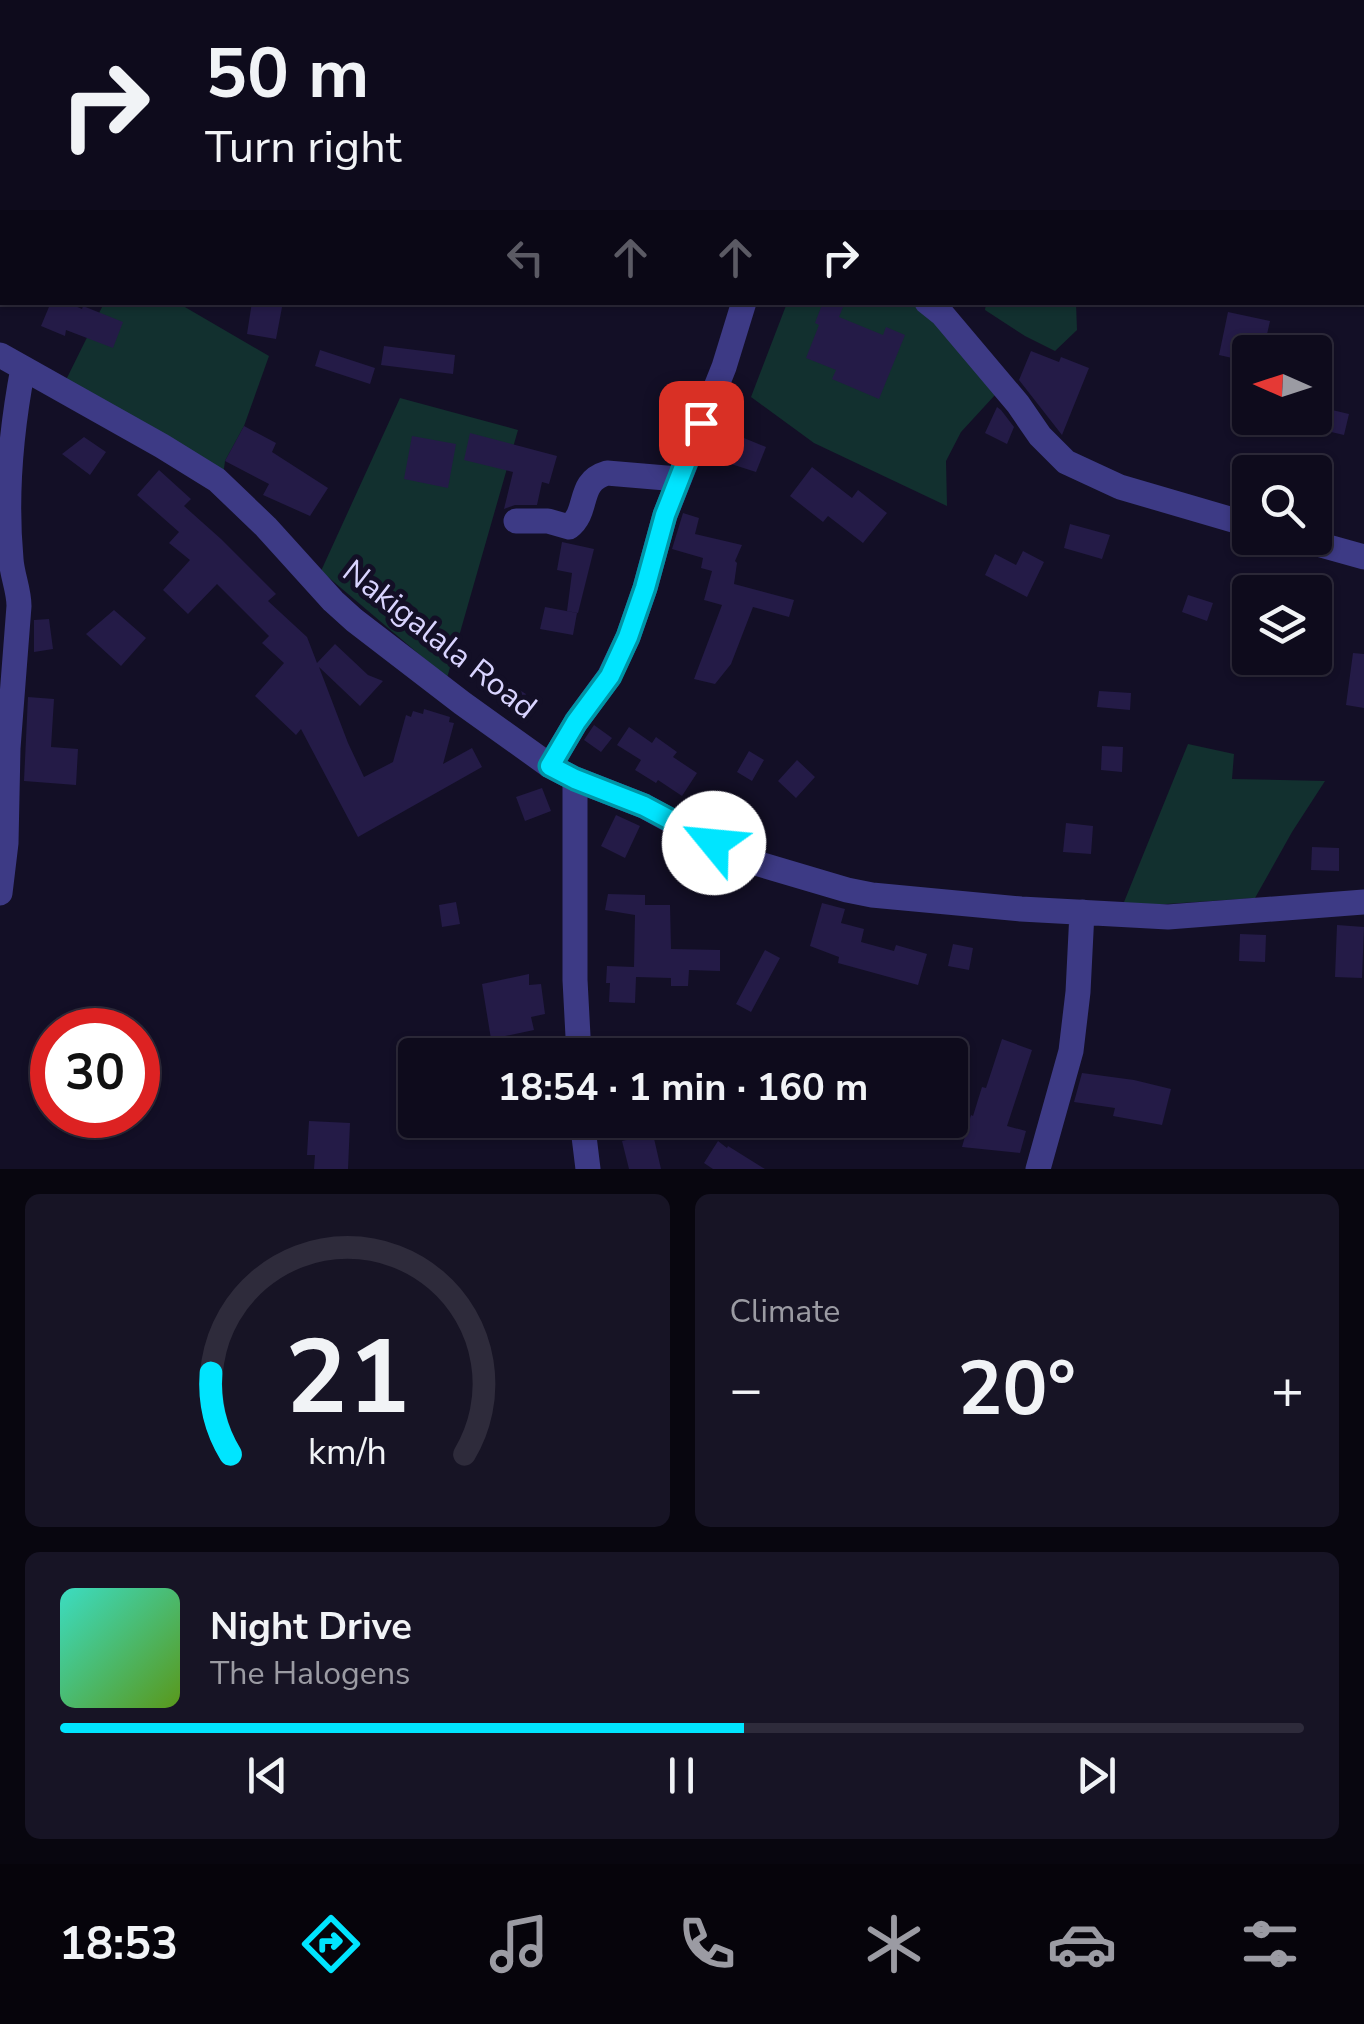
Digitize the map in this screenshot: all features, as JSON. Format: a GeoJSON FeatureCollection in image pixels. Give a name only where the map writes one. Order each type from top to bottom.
{"type":"FeatureCollection","features":[{"type":"Feature","properties":{"kind":"street"},"geometry":{"type":"LineString","coordinates":[[550,766],[610,676],[628,637],[665,515],[724,367],[743,305]]}},
{"type":"Feature","properties":{"kind":"street"},"geometry":{"type":"LineString","coordinates":[[938,306],[1040,436],[1066,462],[1120,487],[1232,520]]}},
{"type":"Feature","properties":{"kind":"street","name":"Nakigalala Road"},"geometry":{"type":"LineString","coordinates":[[0,355],[217,480],[266,527],[333,602],[550,766],[644,806],[748,860],[847,890],[935,902],[1168,916],[1364,902]]}},
{"type":"Feature","properties":{"kind":"street"},"geometry":{"type":"LineString","coordinates":[[0,894],[19,606],[11,560],[10,452],[23,368]]}},
{"type":"Feature","properties":{"kind":"street"},"geometry":{"type":"LineString","coordinates":[[516,521],[548,520],[569,527],[576,523],[589,483],[607,474],[678,479]]}},
{"type":"Feature","properties":{"kind":"street"},"geometry":{"type":"LineString","coordinates":[[1332,548],[1364,556]]}},
{"type":"Feature","properties":{"kind":"street"},"geometry":{"type":"LineString","coordinates":[[575,779],[577,1038]]}},
{"type":"Feature","properties":{"kind":"street"},"geometry":{"type":"LineString","coordinates":[[1038,1169],[1071,1051],[1082,912]]}},
{"type":"Feature","properties":{"kind":"street"},"geometry":{"type":"LineString","coordinates":[[584,1138],[588,1169]]}},
{"type":"Feature","properties":{"kind":"green space"},"geometry":{"type":"Polygon","coordinates":[[[103,305],[181,305],[269,356],[244,426],[225,461],[223,476],[64,384],[103,305]]]}},
{"type":"Feature","properties":{"kind":"green space"},"geometry":{"type":"Polygon","coordinates":[[[786,305],[915,305],[1006,383],[961,432],[946,461],[947,506],[814,443],[751,397],[786,305]]]}},
{"type":"Feature","properties":{"kind":"green space"},"geometry":{"type":"Polygon","coordinates":[[[986,305],[1076,305],[1077,330],[1055,351],[985,310],[986,305]]]}},
{"type":"Feature","properties":{"kind":"green space"},"geometry":{"type":"Polygon","coordinates":[[[400,398],[518,430],[447,678],[321,571],[400,398]]]}},
{"type":"Feature","properties":{"kind":"green space"},"geometry":{"type":"Polygon","coordinates":[[[1188,744],[1234,754],[1232,779],[1325,781],[1255,898],[1122,907],[1188,744]]]}},
{"type":"Feature","properties":{"kind":"building"},"geometry":{"type":"Polygon","coordinates":[[[50,305],[82,309],[83,306],[123,322],[113,348],[66,330],[65,336],[41,326],[50,305]]]}},
{"type":"Feature","properties":{"kind":"building"},"geometry":{"type":"Polygon","coordinates":[[[252,305],[282,305],[276,339],[247,334],[252,305]]]}},
{"type":"Feature","properties":{"kind":"building"},"geometry":{"type":"Polygon","coordinates":[[[822,305],[844,305],[839,317],[883,335],[886,327],[905,335],[879,399],[832,379],[836,370],[806,358],[819,325],[815,323],[822,305]]]}},
{"type":"Feature","properties":{"kind":"building"},"geometry":{"type":"Polygon","coordinates":[[[1228,312],[1270,321],[1267,335],[1232,335],[1232,358],[1219,355],[1228,312]]]}},
{"type":"Feature","properties":{"kind":"building"},"geometry":{"type":"Polygon","coordinates":[[[384,346],[455,355],[453,374],[381,365],[384,346]]]}},
{"type":"Feature","properties":{"kind":"building"},"geometry":{"type":"Polygon","coordinates":[[[320,350],[375,368],[370,384],[315,366],[320,350]]]}},
{"type":"Feature","properties":{"kind":"building"},"geometry":{"type":"Polygon","coordinates":[[[1031,351],[1089,368],[1062,435],[1019,380],[1031,351]]]}},
{"type":"Feature","properties":{"kind":"building"},"geometry":{"type":"Polygon","coordinates":[[[997,407],[1014,427],[1007,444],[985,433],[997,407]]]}},
{"type":"Feature","properties":{"kind":"building"},"geometry":{"type":"Polygon","coordinates":[[[1332,410],[1349,414],[1344,435],[1332,432],[1332,410]]]}},
{"type":"Feature","properties":{"kind":"building"},"geometry":{"type":"Polygon","coordinates":[[[244,426],[276,443],[272,452],[328,488],[310,516],[263,495],[269,484],[225,461],[244,426]]]}},
{"type":"Feature","properties":{"kind":"building"},"geometry":{"type":"Polygon","coordinates":[[[717,427],[766,447],[756,472],[706,456],[717,427]]]}},
{"type":"Feature","properties":{"kind":"building"},"geometry":{"type":"Polygon","coordinates":[[[470,433],[557,456],[549,484],[542,482],[537,505],[504,509],[513,472],[464,460],[470,433]]]}},
{"type":"Feature","properties":{"kind":"building"},"geometry":{"type":"Polygon","coordinates":[[[412,436],[456,444],[448,488],[404,479],[412,436]]]}},
{"type":"Feature","properties":{"kind":"building"},"geometry":{"type":"Polygon","coordinates":[[[84,437],[106,452],[90,475],[62,454],[84,437]]]}},
{"type":"Feature","properties":{"kind":"building"},"geometry":{"type":"Polygon","coordinates":[[[812,467],[852,498],[858,490],[887,513],[863,543],[828,516],[823,522],[790,496],[812,467]]]}},
{"type":"Feature","properties":{"kind":"building"},"geometry":{"type":"Polygon","coordinates":[[[159,470],[191,499],[184,506],[276,594],[268,601],[307,637],[317,663],[335,644],[368,675],[383,681],[360,706],[319,667],[364,777],[393,762],[406,715],[411,717],[413,711],[423,714],[424,709],[450,717],[449,722],[454,723],[443,764],[472,748],[482,767],[358,837],[301,729],[296,735],[255,696],[284,663],[262,643],[269,636],[217,584],[188,614],[163,590],[190,560],[169,543],[179,532],[137,495],[159,470]]]}},
{"type":"Feature","properties":{"kind":"building"},"geometry":{"type":"Polygon","coordinates":[[[683,513],[699,518],[695,534],[742,545],[735,561],[734,584],[794,600],[789,617],[753,607],[731,664],[715,684],[694,679],[722,605],[704,600],[712,571],[701,568],[703,558],[672,549],[683,513]]]}},
{"type":"Feature","properties":{"kind":"building"},"geometry":{"type":"Polygon","coordinates":[[[1070,524],[1110,535],[1102,559],[1064,548],[1070,524]]]}},
{"type":"Feature","properties":{"kind":"building"},"geometry":{"type":"Polygon","coordinates":[[[562,542],[594,549],[578,613],[567,611],[572,573],[557,570],[562,542]]]}},
{"type":"Feature","properties":{"kind":"building"},"geometry":{"type":"Polygon","coordinates":[[[1023,551],[1044,562],[1027,597],[985,575],[995,554],[1016,565],[1023,551]]]}},
{"type":"Feature","properties":{"kind":"building"},"geometry":{"type":"Polygon","coordinates":[[[1188,595],[1213,603],[1207,621],[1182,612],[1188,595]]]}},
{"type":"Feature","properties":{"kind":"building"},"geometry":{"type":"Polygon","coordinates":[[[545,607],[577,613],[573,635],[540,629],[545,607]]]}},
{"type":"Feature","properties":{"kind":"building"},"geometry":{"type":"Polygon","coordinates":[[[114,610],[146,638],[121,666],[86,634],[114,610]]]}},
{"type":"Feature","properties":{"kind":"building"},"geometry":{"type":"Polygon","coordinates":[[[49,619],[53,649],[34,652],[34,620],[49,619]]]}},
{"type":"Feature","properties":{"kind":"building"},"geometry":{"type":"Polygon","coordinates":[[[1353,653],[1364,654],[1364,708],[1346,705],[1353,653]]]}},
{"type":"Feature","properties":{"kind":"building"},"geometry":{"type":"Polygon","coordinates":[[[503,680],[526,694],[517,708],[494,695],[503,680]]]}},
{"type":"Feature","properties":{"kind":"building"},"geometry":{"type":"Polygon","coordinates":[[[1099,691],[1131,693],[1130,710],[1097,707],[1099,691]]]}},
{"type":"Feature","properties":{"kind":"building"},"geometry":{"type":"Polygon","coordinates":[[[28,697],[54,699],[51,747],[78,749],[76,785],[24,781],[28,697]]]}},
{"type":"Feature","properties":{"kind":"building"},"geometry":{"type":"Polygon","coordinates":[[[594,725],[612,738],[601,752],[584,740],[594,725]]]}},
{"type":"Feature","properties":{"kind":"building"},"geometry":{"type":"Polygon","coordinates":[[[629,727],[652,743],[656,737],[677,752],[673,757],[697,773],[682,796],[635,770],[641,760],[617,745],[629,727]]]}},
{"type":"Feature","properties":{"kind":"building"},"geometry":{"type":"Polygon","coordinates":[[[1102,746],[1123,747],[1122,772],[1101,770],[1102,746]]]}},
{"type":"Feature","properties":{"kind":"building"},"geometry":{"type":"Polygon","coordinates":[[[749,751],[764,760],[752,781],[737,772],[749,751]]]}},
{"type":"Feature","properties":{"kind":"building"},"geometry":{"type":"Polygon","coordinates":[[[797,760],[815,777],[796,798],[778,781],[797,760]]]}},
{"type":"Feature","properties":{"kind":"building"},"geometry":{"type":"Polygon","coordinates":[[[542,788],[551,811],[525,821],[516,797],[542,788]]]}},
{"type":"Feature","properties":{"kind":"building"},"geometry":{"type":"Polygon","coordinates":[[[616,815],[640,826],[625,858],[601,846],[616,815]]]}},
{"type":"Feature","properties":{"kind":"building"},"geometry":{"type":"Polygon","coordinates":[[[1066,823],[1093,826],[1091,854],[1063,852],[1066,823]]]}},
{"type":"Feature","properties":{"kind":"building"},"geometry":{"type":"Polygon","coordinates":[[[1312,847],[1339,848],[1339,871],[1311,870],[1312,847]]]}},
{"type":"Feature","properties":{"kind":"building"},"geometry":{"type":"Polygon","coordinates":[[[608,894],[645,895],[645,905],[670,905],[671,949],[720,950],[720,971],[689,970],[688,986],[671,986],[671,978],[636,977],[635,1003],[609,1002],[607,966],[634,967],[635,915],[605,910],[608,894]]]}},
{"type":"Feature","properties":{"kind":"building"},"geometry":{"type":"Polygon","coordinates":[[[456,902],[460,924],[442,927],[439,905],[456,902]]]}},
{"type":"Feature","properties":{"kind":"building"},"geometry":{"type":"Polygon","coordinates":[[[822,903],[845,909],[841,923],[864,929],[861,942],[894,951],[896,945],[927,954],[918,985],[838,963],[839,957],[810,946],[822,903]]]}},
{"type":"Feature","properties":{"kind":"building"},"geometry":{"type":"Polygon","coordinates":[[[1337,925],[1364,927],[1362,978],[1335,977],[1337,925]]]}},
{"type":"Feature","properties":{"kind":"building"},"geometry":{"type":"Polygon","coordinates":[[[1240,934],[1266,935],[1265,962],[1239,961],[1240,934]]]}},
{"type":"Feature","properties":{"kind":"building"},"geometry":{"type":"Polygon","coordinates":[[[953,944],[973,948],[969,970],[948,966],[953,944]]]}},
{"type":"Feature","properties":{"kind":"building"},"geometry":{"type":"Polygon","coordinates":[[[765,950],[780,958],[751,1012],[736,1004],[765,950]]]}},
{"type":"Feature","properties":{"kind":"building"},"geometry":{"type":"Polygon","coordinates":[[[529,974],[529,985],[541,984],[545,1014],[531,1017],[534,1030],[491,1038],[482,984],[529,974]]]}},
{"type":"Feature","properties":{"kind":"building"},"geometry":{"type":"Polygon","coordinates":[[[1002,1039],[1032,1050],[1007,1126],[1026,1131],[1020,1153],[962,1147],[982,1087],[986,1088],[1002,1039]]]}},
{"type":"Feature","properties":{"kind":"building"},"geometry":{"type":"Polygon","coordinates":[[[1082,1073],[1171,1089],[1162,1125],[1113,1116],[1115,1108],[1074,1102],[1082,1073]]]}},
{"type":"Feature","properties":{"kind":"building"},"geometry":{"type":"Polygon","coordinates":[[[309,1121],[350,1123],[348,1169],[314,1169],[315,1155],[307,1155],[309,1121]]]}},
{"type":"Feature","properties":{"kind":"building"},"geometry":{"type":"Polygon","coordinates":[[[654,1138],[661,1169],[629,1169],[622,1141],[654,1138]]]}},
{"type":"Feature","properties":{"kind":"building"},"geometry":{"type":"Polygon","coordinates":[[[718,1141],[765,1169],[713,1169],[704,1163],[718,1141]]]}},
{"type":"Feature","properties":{"kind":"route"},"geometry":{"type":"LineString","coordinates":[[701,423],[665,515],[628,637],[610,676],[550,766],[644,806],[714,843]]}}]}
